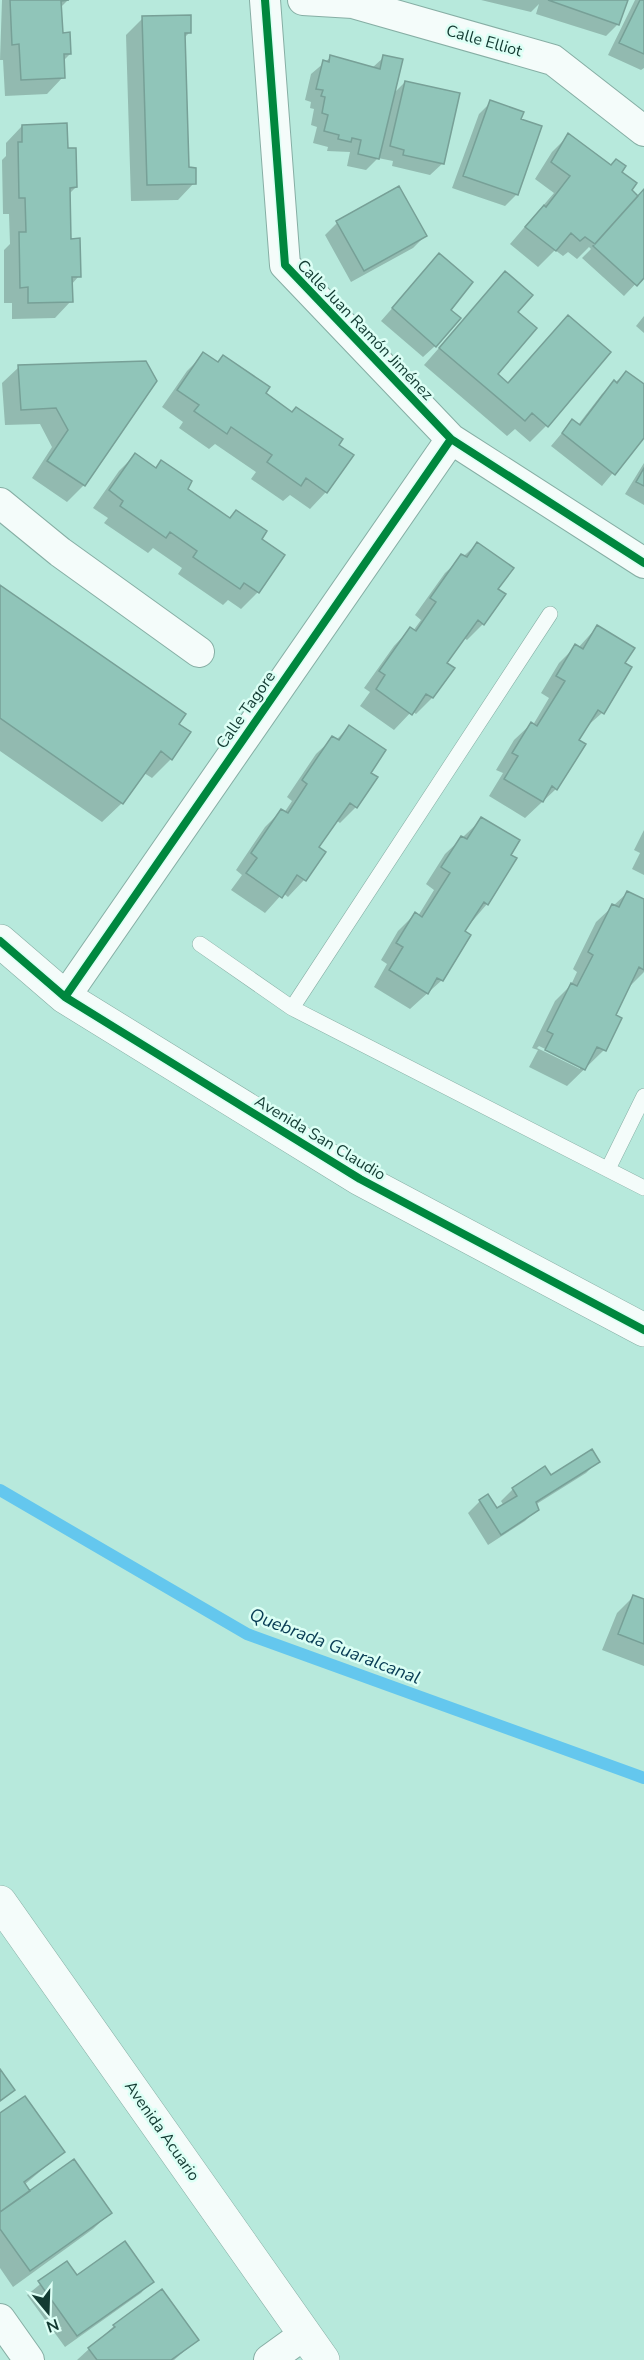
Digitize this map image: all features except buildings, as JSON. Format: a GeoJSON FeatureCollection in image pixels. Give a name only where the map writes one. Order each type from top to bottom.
{"type":"FeatureCollection","features":[{"type":"Feature","properties":{"kind":"street","name":"Calle Juan Ramón Jiménez"},"geometry":{"type":"LineString","coordinates":[[265,0],[285,265],[451,439],[644,563]]}},
{"type":"Feature","properties":{"kind":"street","name":"Calle Elliot"},"geometry":{"type":"LineString","coordinates":[[303,0],[353,3],[553,60],[644,131]]}},
{"type":"Feature","properties":{"kind":"street","name":"Calle Tagore"},"geometry":{"type":"LineString","coordinates":[[64,996],[451,439]]}},
{"type":"Feature","properties":{"kind":"street"},"geometry":{"type":"LineString","coordinates":[[0,503],[60,552],[199,652]]}},
{"type":"Feature","properties":{"kind":"street","name":"Avenida San Claudio"},"geometry":{"type":"LineString","coordinates":[[0,941],[64,996],[360,1179],[644,1330]]}},
{"type":"Feature","properties":{"kind":"street","name":"Avenida Acuario"},"geometry":{"type":"LineString","coordinates":[[0,1902],[314,2347]]}},
{"type":"Feature","properties":{"kind":"street"},"geometry":{"type":"LineString","coordinates":[[0,2319],[29,2360]]}},
{"type":"Feature","properties":{"kind":"street"},"geometry":{"type":"LineString","coordinates":[[269,2360],[314,2347]]}},
{"type":"Feature","properties":{"kind":"lane"},"geometry":{"type":"LineString","coordinates":[[292,1008],[550,614]]}},
{"type":"Feature","properties":{"kind":"lane"},"geometry":{"type":"LineString","coordinates":[[200,944],[292,1008],[644,1188]]}},
{"type":"Feature","properties":{"kind":"lane"},"geometry":{"type":"LineString","coordinates":[[608,1169],[644,1096]]}},
{"type":"Feature","properties":{"kind":"waterway","name":"Quebrada Guaralcanal"},"geometry":{"type":"LineString","coordinates":[[0,1490],[247,1634],[644,1778]]}},
{"type":"Feature","properties":{"kind":"cycle path"},"geometry":{"type":"LineString","coordinates":[[265,0],[285,265],[451,439],[644,563]]}},
{"type":"Feature","properties":{"kind":"cycle path"},"geometry":{"type":"LineString","coordinates":[[65,997],[451,439]]}},
{"type":"Feature","properties":{"kind":"cycle path"},"geometry":{"type":"LineString","coordinates":[[0,941],[65,997],[360,1179],[644,1330]]}}]}
